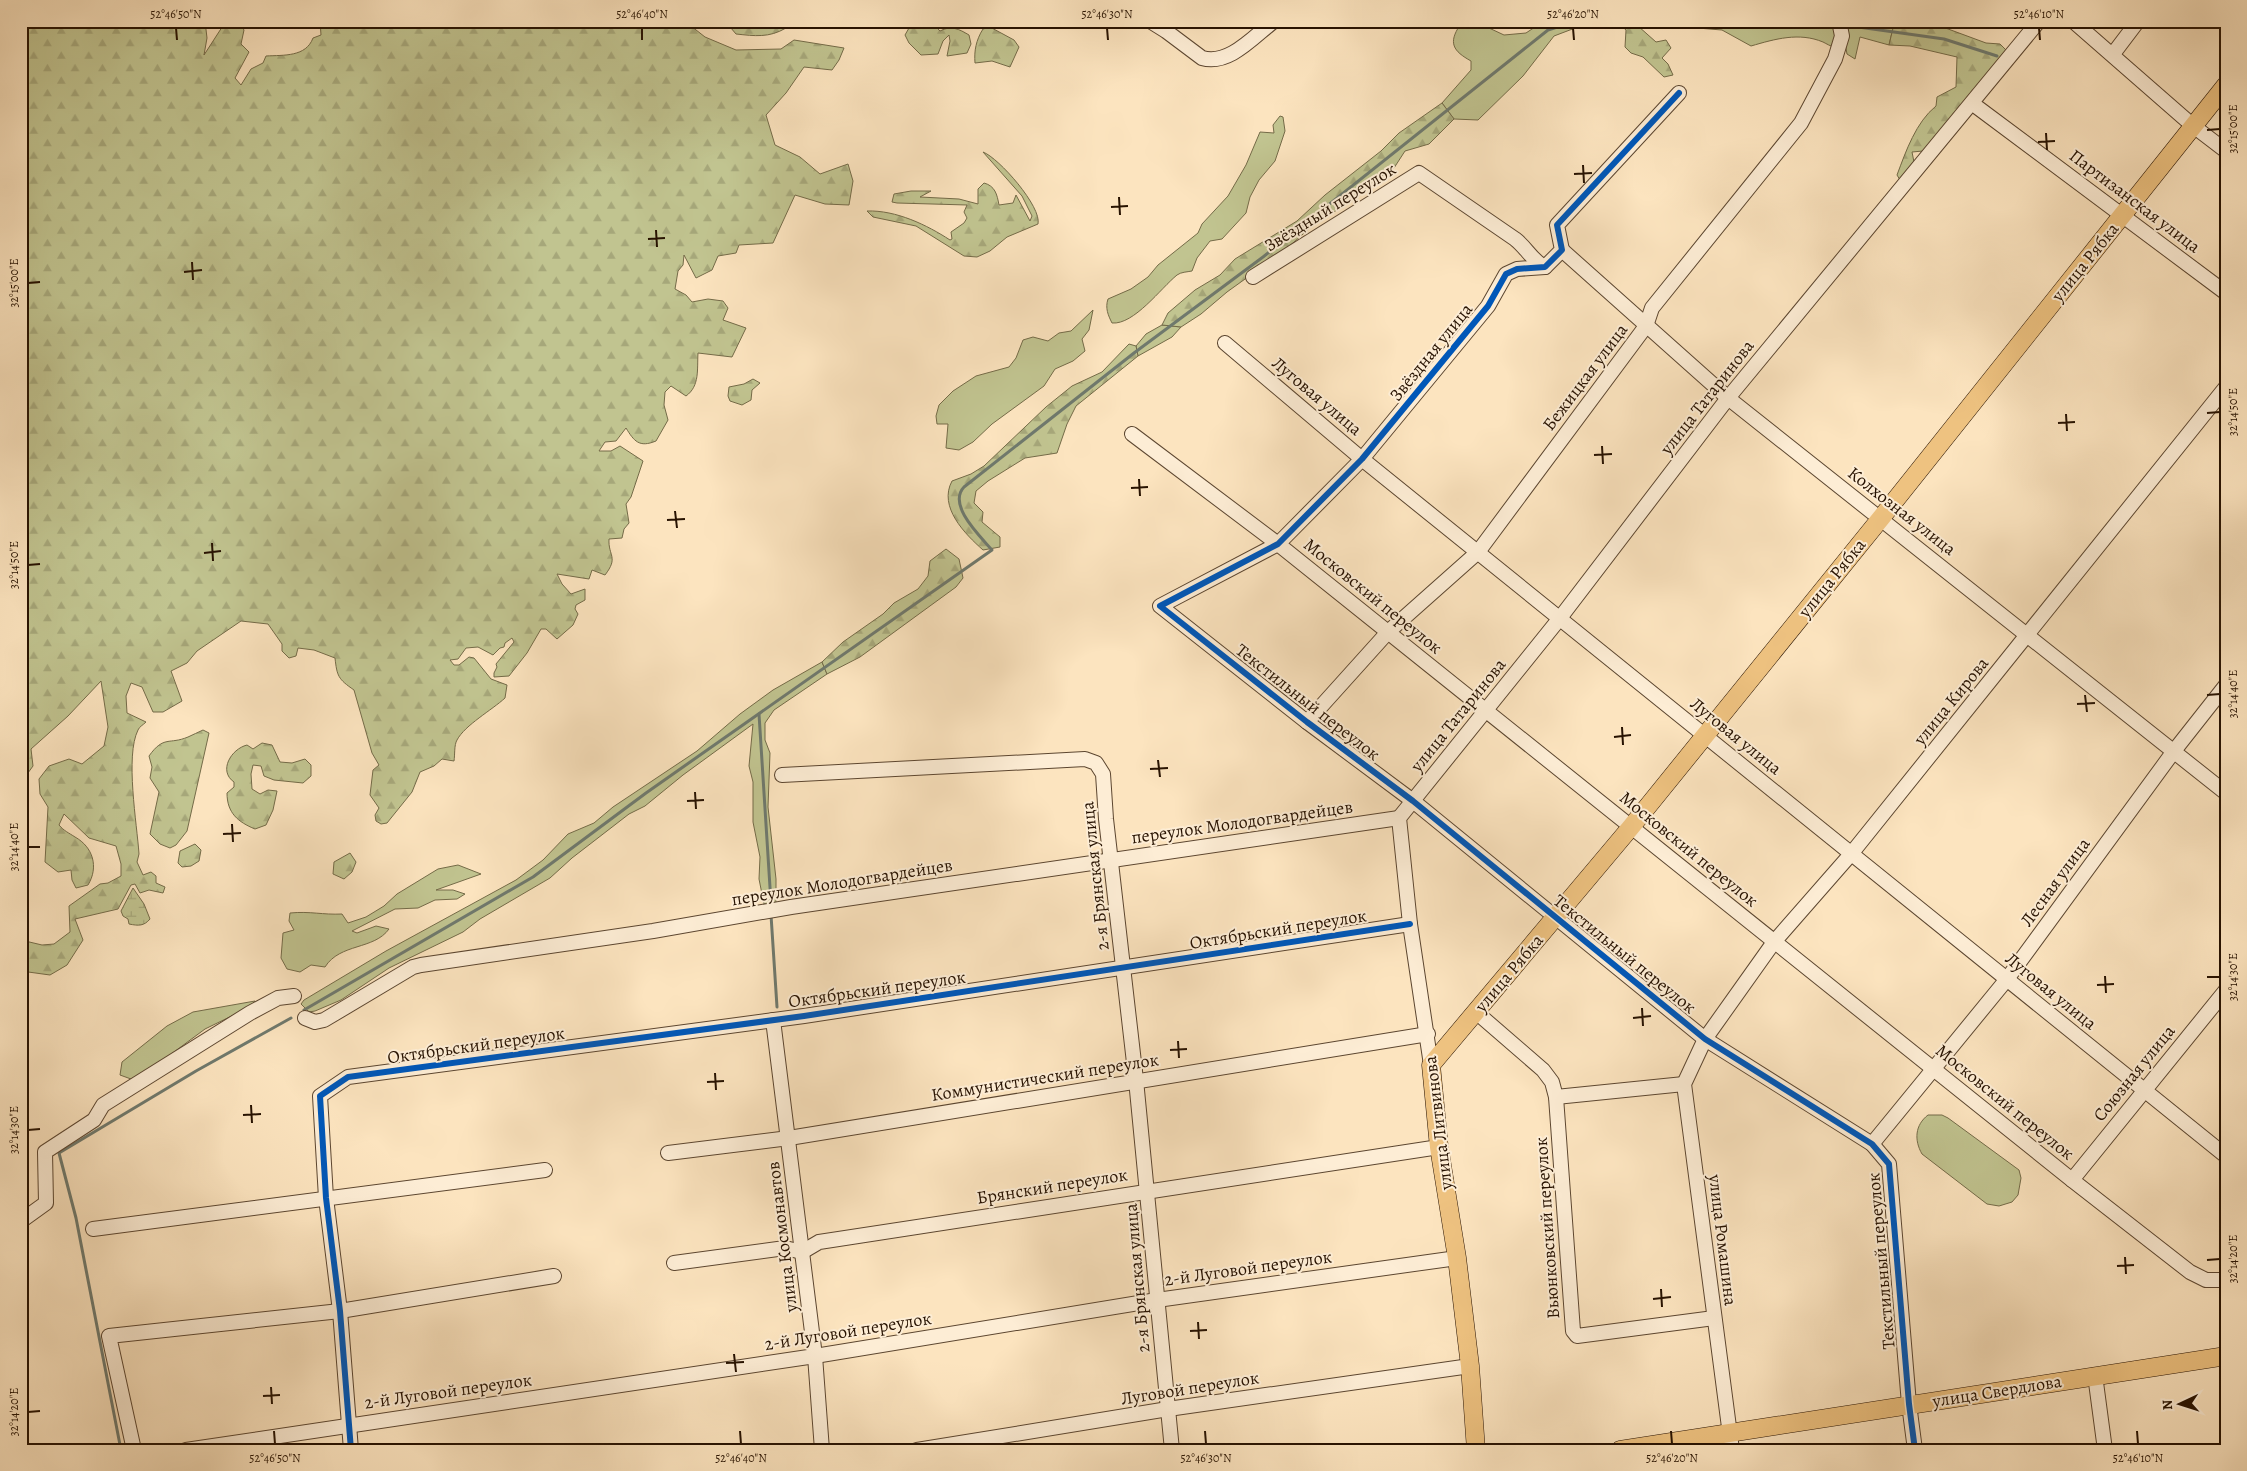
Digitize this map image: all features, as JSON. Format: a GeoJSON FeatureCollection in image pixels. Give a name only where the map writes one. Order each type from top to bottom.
{"type":"FeatureCollection","features":[{"type":"Feature","properties":{"kind":"main road","name":"улица Рябка"},"geometry":{"type":"LineString","coordinates":[[1431,1064],[1631,827],[1705,736],[2123,215],[2192,125],[2226,85]]}},
{"type":"Feature","properties":{"kind":"main road","name":"улица Литвинова"},"geometry":{"type":"LineString","coordinates":[[1431,1064],[1439,1147],[1457,1258],[1470,1366],[1476,1450]]}},
{"type":"Feature","properties":{"kind":"main road","name":"улица Свердлова"},"geometry":{"type":"LineString","coordinates":[[1620,1450],[1731,1442],[1909,1404],[2226,1356]]}},
{"type":"Feature","properties":{"kind":"street"},"geometry":{"type":"LineString","coordinates":[[1150,21],[1202,58],[1208,60],[1228,55],[1238,50],[1274,21]]}},
{"type":"Feature","properties":{"kind":"street","name":"Бежицкая улица"},"geometry":{"type":"LineString","coordinates":[[1307,722],[1388,632],[1478,552],[1646,326],[1652,308],[1801,123],[1835,59],[1842,36],[1839,21]]}},
{"type":"Feature","properties":{"kind":"street","name":"улица Татаринова"},"geometry":{"type":"LineString","coordinates":[[1413,801],[1560,618],[1728,398],[2039,21]]}},
{"type":"Feature","properties":{"kind":"street"},"geometry":{"type":"LineString","coordinates":[[2073,21],[2192,125],[2226,151]]}},
{"type":"Feature","properties":{"kind":"street"},"geometry":{"type":"LineString","coordinates":[[2113,54],[2138,21]]}},
{"type":"Feature","properties":{"kind":"street"},"geometry":{"type":"LineString","coordinates":[[1545,267],[1562,250],[1557,225],[1678,93]]}},
{"type":"Feature","properties":{"kind":"street","name":"Партизанская улица"},"geometry":{"type":"LineString","coordinates":[[1972,104],[2226,293]]}},
{"type":"Feature","properties":{"kind":"street","name":"Звёздный переулок"},"geometry":{"type":"LineString","coordinates":[[1253,277],[1419,173],[1515,239],[1529,251],[1538,264],[1545,267]]}},
{"type":"Feature","properties":{"kind":"street","name":"Колхозная улица"},"geometry":{"type":"LineString","coordinates":[[1562,250],[1728,398],[2226,793]]}},
{"type":"Feature","properties":{"kind":"street","name":"Звёздная улица"},"geometry":{"type":"LineString","coordinates":[[1160,606],[1278,544],[1362,459],[1488,306],[1506,274],[1517,269],[1545,267]]}},
{"type":"Feature","properties":{"kind":"street","name":"Луговая улица"},"geometry":{"type":"LineString","coordinates":[[1224,343],[1362,459],[2226,1156]]}},
{"type":"Feature","properties":{"kind":"street","name":"улица Кирова"},"geometry":{"type":"LineString","coordinates":[[1706,1039],[1774,942],[1852,854],[2226,387]]}},
{"type":"Feature","properties":{"kind":"street","name":"Московский переулок"},"geometry":{"type":"LineString","coordinates":[[1132,434],[1278,544],[2072,1180],[2190,1272],[2206,1280],[2226,1280]]}},
{"type":"Feature","properties":{"kind":"street","name":"Текстильный переулок"},"geometry":{"type":"LineString","coordinates":[[1160,606],[1307,722],[1413,801],[1706,1039],[1872,1144],[1888,1164],[1909,1404],[1915,1450]]}},
{"type":"Feature","properties":{"kind":"street","name":"Лесная улица"},"geometry":{"type":"LineString","coordinates":[[1872,1144],[2007,979],[2174,751],[2226,685]]}},
{"type":"Feature","properties":{"kind":"street","name":"2-я Брянская улица"},"geometry":{"type":"LineString","coordinates":[[782,775],[1085,759],[1096,763],[1103,774],[1148,1190],[1172,1450]]}},
{"type":"Feature","properties":{"kind":"street"},"geometry":{"type":"LineString","coordinates":[[1399,818],[1413,801]]}},
{"type":"Feature","properties":{"kind":"street","name":"переулок Молодогвардейцев"},"geometry":{"type":"LineString","coordinates":[[305,1018],[314,1022],[324,1020],[413,967],[431,962],[484,957],[653,931],[791,907],[1399,818]]}},
{"type":"Feature","properties":{"kind":"street","name":"улица Литвинова"},"geometry":{"type":"LineString","coordinates":[[1399,818],[1410,924],[1431,1064]]}},
{"type":"Feature","properties":{"kind":"street","name":"Октябрьский переулок"},"geometry":{"type":"LineString","coordinates":[[326,1198],[320,1096],[348,1077],[773,1020],[1410,924]]}},
{"type":"Feature","properties":{"kind":"street","name":"Союзная улица"},"geometry":{"type":"LineString","coordinates":[[2072,1180],[2226,990]]}},
{"type":"Feature","properties":{"kind":"street"},"geometry":{"type":"LineString","coordinates":[[21,1221],[46,1203],[45,1152],[94,1120],[103,1105],[250,1013],[278,998],[294,996]]}},
{"type":"Feature","properties":{"kind":"street","name":"Вьюнковский переулок"},"geometry":{"type":"LineString","coordinates":[[1476,1012],[1543,1070],[1552,1082],[1556,1097],[1573,1331],[1576,1336],[1714,1318]]}},
{"type":"Feature","properties":{"kind":"street","name":"улица Космонавтов"},"geometry":{"type":"LineString","coordinates":[[773,1020],[815,1356],[822,1450]]}},
{"type":"Feature","properties":{"kind":"street","name":"Коммунистический переулок"},"geometry":{"type":"LineString","coordinates":[[668,1153],[789,1138],[1136,1080],[1428,1034]]}},
{"type":"Feature","properties":{"kind":"street"},"geometry":{"type":"LineString","coordinates":[[1556,1097],[1684,1084],[1706,1039]]}},
{"type":"Feature","properties":{"kind":"street","name":"улица Ромашина"},"geometry":{"type":"LineString","coordinates":[[1684,1084],[1731,1442]]}},
{"type":"Feature","properties":{"kind":"street","name":"Брянский переулок"},"geometry":{"type":"LineString","coordinates":[[802,1252],[819,1242],[1148,1190],[1439,1147]]}},
{"type":"Feature","properties":{"kind":"street"},"geometry":{"type":"LineString","coordinates":[[94,1229],[545,1170]]}},
{"type":"Feature","properties":{"kind":"street"},"geometry":{"type":"LineString","coordinates":[[326,1198],[340,1311],[351,1450]]}},
{"type":"Feature","properties":{"kind":"street"},"geometry":{"type":"LineString","coordinates":[[674,1263],[784,1248],[802,1252]]}},
{"type":"Feature","properties":{"kind":"street","name":"2-й Луговой переулок"},"geometry":{"type":"LineString","coordinates":[[186,1450],[349,1424],[815,1356],[1157,1300],[1457,1258]]}},
{"type":"Feature","properties":{"kind":"street"},"geometry":{"type":"LineString","coordinates":[[134,1450],[109,1336],[340,1311],[554,1276]]}},
{"type":"Feature","properties":{"kind":"street","name":"Луговой переулок"},"geometry":{"type":"LineString","coordinates":[[917,1450],[1168,1410],[1470,1366]]}},
{"type":"Feature","properties":{"kind":"street"},"geometry":{"type":"LineString","coordinates":[[2095,1375],[2105,1450]]}},
{"type":"Feature","properties":{"kind":"green space"},"geometry":{"type":"Polygon","coordinates":[[[21,21],[205,21],[207,38],[204,55],[226,21],[238,21],[244,30],[241,44],[249,52],[235,78],[241,85],[251,69],[263,63],[266,56],[294,54],[305,49],[313,38],[321,35],[320,21],[724,21],[706,28],[697,25],[691,26],[705,37],[736,50],[781,49],[794,40],[844,48],[832,70],[804,67],[786,93],[766,115],[775,145],[800,157],[820,174],[848,164],[853,181],[849,205],[825,204],[795,195],[773,243],[739,245],[736,253],[718,256],[712,270],[696,278],[684,255],[683,265],[678,271],[675,289],[686,295],[692,302],[708,299],[723,301],[728,308],[723,320],[746,328],[732,357],[698,353],[696,382],[690,392],[686,396],[671,386],[665,392],[664,405],[668,420],[656,441],[645,444],[638,442],[626,428],[616,441],[605,442],[599,451],[611,451],[620,446],[643,461],[631,497],[626,504],[629,523],[624,529],[622,538],[609,539],[612,560],[609,569],[605,575],[592,570],[589,579],[557,574],[562,584],[571,594],[585,589],[585,600],[576,605],[575,609],[578,614],[573,625],[557,639],[546,629],[541,629],[527,653],[509,676],[494,677],[494,673],[497,667],[496,664],[514,642],[512,638],[493,655],[478,647],[466,648],[458,659],[450,660],[454,665],[459,665],[469,657],[474,658],[491,679],[507,685],[505,698],[472,723],[461,734],[455,745],[454,761],[442,759],[434,766],[420,772],[412,792],[387,823],[381,824],[376,821],[375,815],[379,808],[370,795],[373,770],[379,765],[372,753],[354,690],[339,677],[335,658],[314,650],[298,648],[296,656],[289,658],[282,651],[282,644],[268,624],[241,621],[197,651],[187,663],[171,671],[182,701],[163,712],[153,712],[142,687],[131,683],[126,696],[127,713],[146,722],[138,730],[132,756],[139,854],[137,862],[143,875],[151,872],[156,876],[156,883],[165,887],[163,893],[149,890],[140,893],[135,884],[131,885],[118,909],[75,919],[83,940],[67,965],[50,975],[21,971],[21,940],[42,945],[54,944],[70,932],[69,906],[100,884],[108,883],[121,876],[121,864],[116,846],[89,838],[64,814],[59,825],[81,841],[90,852],[93,871],[88,885],[76,888],[72,880],[71,870],[58,872],[45,862],[48,807],[40,794],[39,779],[49,766],[69,759],[82,764],[104,746],[108,727],[101,681],[68,716],[31,749],[33,766],[25,777],[21,777],[21,21]]]}},
{"type":"Feature","properties":{"kind":"green space"},"geometry":{"type":"Polygon","coordinates":[[[725,21],[778,21],[786,28],[768,35],[736,34],[725,21]]]}},
{"type":"Feature","properties":{"kind":"green space"},"geometry":{"type":"Polygon","coordinates":[[[914,21],[948,21],[932,23],[940,31],[955,28],[969,35],[971,44],[967,53],[947,56],[950,41],[949,35],[943,41],[938,54],[921,55],[909,43],[905,35],[909,28],[914,26],[914,21]]]}},
{"type":"Feature","properties":{"kind":"green space"},"geometry":{"type":"Polygon","coordinates":[[[1460,21],[1474,21],[1504,35],[1526,33],[1544,21],[1581,21],[1583,25],[1554,36],[1523,76],[1478,120],[1454,119],[1442,103],[1471,70],[1471,61],[1456,50],[1453,42],[1460,21]]]}},
{"type":"Feature","properties":{"kind":"green space"},"geometry":{"type":"Polygon","coordinates":[[[1616,21],[1682,21],[1685,27],[1640,22],[1638,26],[1656,42],[1666,40],[1671,48],[1662,58],[1668,64],[1673,75],[1664,77],[1643,57],[1631,53],[1625,47],[1626,30],[1616,21]]]}},
{"type":"Feature","properties":{"kind":"green space"},"geometry":{"type":"Polygon","coordinates":[[[1682,21],[1891,21],[1894,24],[1889,45],[1860,37],[1855,59],[1847,54],[1845,43],[1834,47],[1814,39],[1796,37],[1778,39],[1751,46],[1722,30],[1685,27],[1682,21]]]}},
{"type":"Feature","properties":{"kind":"green space"},"geometry":{"type":"Polygon","coordinates":[[[1894,24],[1940,26],[1986,43],[2000,44],[2006,50],[1987,77],[1946,122],[1927,147],[1923,151],[1912,152],[1914,162],[1900,180],[1897,175],[1917,129],[1936,106],[1937,97],[1956,87],[1957,57],[1910,46],[1889,45],[1894,24]]]}},
{"type":"Feature","properties":{"kind":"green space"},"geometry":{"type":"Polygon","coordinates":[[[990,27],[1014,40],[1019,47],[1010,67],[992,61],[975,63],[977,41],[983,29],[990,27]]]}},
{"type":"Feature","properties":{"kind":"green space"},"geometry":{"type":"Polygon","coordinates":[[[1442,103],[1454,119],[1429,144],[1405,151],[1394,168],[1373,182],[1357,197],[1312,226],[1284,251],[1227,292],[1201,314],[1181,327],[1162,325],[1168,313],[1195,290],[1220,275],[1235,259],[1297,221],[1325,195],[1381,151],[1399,133],[1442,103]]]}},
{"type":"Feature","properties":{"kind":"green space"},"geometry":{"type":"Polygon","coordinates":[[[1280,116],[1283,117],[1285,131],[1275,161],[1259,180],[1250,197],[1246,213],[1222,239],[1210,241],[1197,258],[1192,271],[1177,275],[1147,305],[1129,318],[1112,323],[1107,311],[1108,299],[1131,289],[1148,277],[1158,265],[1198,233],[1202,224],[1228,196],[1246,165],[1260,132],[1274,133],[1273,125],[1280,116]]]}},
{"type":"Feature","properties":{"kind":"green space"},"geometry":{"type":"Polygon","coordinates":[[[983,152],[999,163],[1027,195],[1037,216],[1038,224],[1007,237],[990,251],[977,257],[964,256],[916,226],[873,217],[867,211],[878,211],[900,216],[931,229],[950,240],[952,239],[951,232],[964,223],[967,218],[964,212],[967,205],[897,203],[892,202],[894,194],[911,191],[931,191],[920,197],[959,199],[978,204],[978,189],[984,183],[991,186],[995,191],[999,205],[1013,203],[1016,195],[1030,221],[1032,216],[1022,196],[983,152]]]}},
{"type":"Feature","properties":{"kind":"green space"},"geometry":{"type":"Polygon","coordinates":[[[1093,310],[1089,330],[1082,339],[1085,351],[1073,361],[1055,369],[1044,386],[992,424],[973,442],[959,450],[946,448],[948,424],[937,424],[936,416],[939,405],[953,391],[976,376],[1009,367],[1016,358],[1023,340],[1033,337],[1048,341],[1059,333],[1071,331],[1093,310]]]}},
{"type":"Feature","properties":{"kind":"green space"},"geometry":{"type":"Polygon","coordinates":[[[1162,325],[1181,327],[1172,337],[1138,356],[1136,346],[1146,334],[1162,325]]]}},
{"type":"Feature","properties":{"kind":"green space"},"geometry":{"type":"Polygon","coordinates":[[[1129,344],[1136,346],[1138,356],[1076,406],[1067,424],[1057,453],[1025,458],[988,481],[976,491],[974,503],[983,512],[982,522],[1000,537],[1000,547],[983,550],[962,528],[951,510],[948,500],[952,481],[971,474],[984,466],[1046,407],[1072,386],[1102,372],[1129,344]]]}},
{"type":"Feature","properties":{"kind":"green space"},"geometry":{"type":"Polygon","coordinates":[[[753,379],[760,383],[752,390],[751,400],[742,405],[730,401],[728,396],[729,387],[744,384],[753,379]]]}},
{"type":"Feature","properties":{"kind":"green space"},"geometry":{"type":"Polygon","coordinates":[[[946,549],[959,559],[963,578],[956,587],[860,657],[827,674],[822,662],[843,642],[883,614],[894,603],[918,589],[928,576],[930,561],[946,549]]]}},
{"type":"Feature","properties":{"kind":"green space"},"geometry":{"type":"Polygon","coordinates":[[[822,662],[827,674],[774,710],[765,723],[765,740],[770,753],[768,807],[776,879],[776,903],[764,904],[759,879],[760,857],[753,822],[753,782],[749,766],[753,724],[683,775],[645,806],[629,814],[572,858],[550,878],[480,919],[463,932],[389,968],[341,1000],[309,1012],[301,1004],[304,1000],[386,951],[516,880],[543,860],[568,834],[594,823],[613,807],[697,751],[740,714],[773,690],[822,662]]]}},
{"type":"Feature","properties":{"kind":"green space"},"geometry":{"type":"Polygon","coordinates":[[[203,730],[209,733],[187,831],[176,845],[170,848],[160,844],[150,834],[159,792],[150,778],[152,767],[149,756],[154,749],[163,743],[181,739],[203,730]]]}},
{"type":"Feature","properties":{"kind":"green space"},"geometry":{"type":"Polygon","coordinates":[[[262,743],[272,745],[280,762],[292,763],[305,759],[311,765],[311,776],[303,783],[274,780],[264,776],[261,766],[253,765],[251,774],[252,789],[260,794],[268,790],[277,791],[273,810],[266,825],[255,829],[239,820],[231,811],[227,793],[234,787],[234,782],[229,777],[227,767],[228,761],[241,747],[247,745],[253,749],[262,743]]]}},
{"type":"Feature","properties":{"kind":"green space"},"geometry":{"type":"Polygon","coordinates":[[[195,844],[201,850],[199,861],[191,866],[182,867],[178,863],[180,851],[195,844]]]}},
{"type":"Feature","properties":{"kind":"green space"},"geometry":{"type":"Polygon","coordinates":[[[350,853],[356,862],[352,872],[344,879],[333,874],[334,862],[350,853]]]}},
{"type":"Feature","properties":{"kind":"green space"},"geometry":{"type":"Polygon","coordinates":[[[458,865],[481,874],[436,890],[453,890],[465,894],[457,899],[435,900],[418,908],[395,909],[352,931],[357,933],[376,926],[389,929],[383,936],[339,954],[331,959],[325,967],[311,965],[300,972],[287,969],[281,958],[283,933],[294,930],[289,921],[290,913],[342,914],[348,923],[366,917],[384,906],[397,894],[438,869],[458,865]]]}},
{"type":"Feature","properties":{"kind":"green space"},"geometry":{"type":"Polygon","coordinates":[[[133,888],[144,904],[150,919],[141,925],[129,924],[128,919],[123,916],[121,911],[133,888]]]}},
{"type":"Feature","properties":{"kind":"green space"},"geometry":{"type":"Polygon","coordinates":[[[255,1001],[248,1008],[205,1029],[143,1075],[131,1079],[120,1075],[122,1062],[167,1026],[193,1012],[255,1001]]]}},
{"type":"Feature","properties":{"kind":"green space"},"geometry":{"type":"Polygon","coordinates":[[[1928,1115],[1942,1115],[1948,1118],[2019,1170],[2021,1178],[2018,1195],[2012,1202],[1999,1206],[1987,1204],[1922,1154],[1919,1149],[1917,1133],[1920,1123],[1928,1115]]]}},
{"type":"Feature","properties":{"kind":"waterway"},"geometry":{"type":"LineString","coordinates":[[304,1010],[533,877],[646,793],[992,550],[973,529],[962,511],[960,494],[964,487],[1134,353],[1263,257],[1548,30],[1576,21]]}},
{"type":"Feature","properties":{"kind":"waterway"},"geometry":{"type":"LineString","coordinates":[[1789,21],[1835,24]]}},
{"type":"Feature","properties":{"kind":"waterway"},"geometry":{"type":"LineString","coordinates":[[1844,25],[1944,39],[1997,56]]}},
{"type":"Feature","properties":{"kind":"waterway"},"geometry":{"type":"LineString","coordinates":[[759,714],[771,903]]}},
{"type":"Feature","properties":{"kind":"waterway"},"geometry":{"type":"LineString","coordinates":[[771,915],[777,1007]]}},
{"type":"Feature","properties":{"kind":"waterway"},"geometry":{"type":"LineString","coordinates":[[121,1450],[76,1218],[59,1153],[196,1071],[291,1018]]}},
{"type":"Feature","properties":{"kind":"cycle path"},"geometry":{"type":"LineString","coordinates":[[1679,93],[1557,225],[1562,250],[1545,267],[1517,269],[1506,274],[1488,306],[1362,459],[1278,544],[1160,606],[1307,722],[1413,801],[1705,1039],[1872,1144],[1889,1164],[1909,1404],[1915,1450]]}},
{"type":"Feature","properties":{"kind":"cycle path"},"geometry":{"type":"LineString","coordinates":[[351,1450],[340,1311],[326,1198],[320,1096],[348,1077],[804,1016],[1410,924]]}}]}
